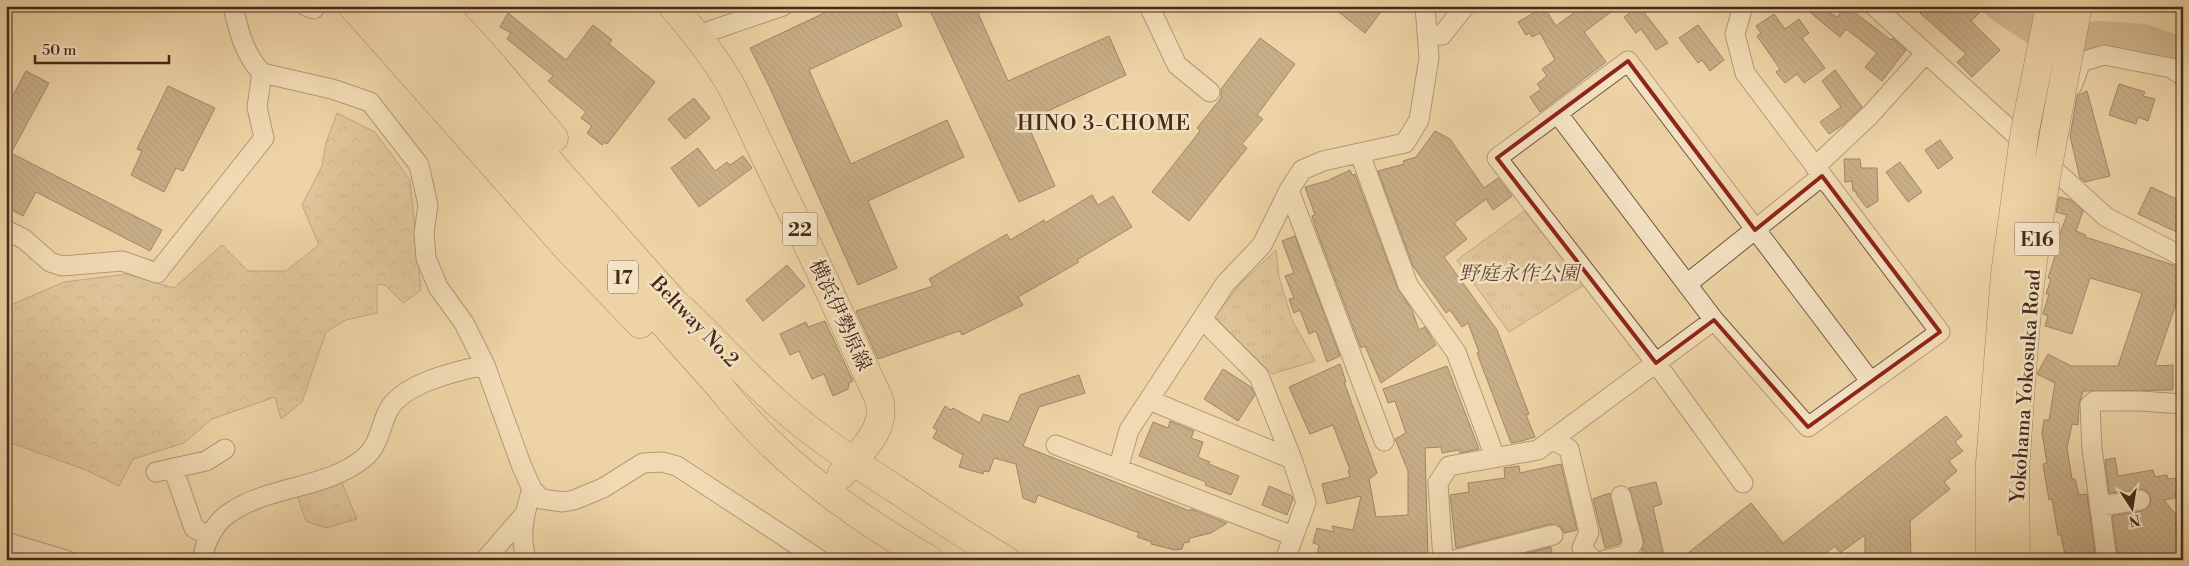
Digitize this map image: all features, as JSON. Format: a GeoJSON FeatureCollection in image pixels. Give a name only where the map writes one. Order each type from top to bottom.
{"type":"FeatureCollection","features":[{"type":"Feature","properties":{"kind":"main road"},"geometry":{"type":"LineString","coordinates":[[352,6],[565,246],[712,398],[741,415]]}},
{"type":"Feature","properties":{"kind":"main road","name":"Beltway No.2"},"geometry":{"type":"LineString","coordinates":[[381,6],[509,133],[674,302],[699,324],[752,381],[778,405],[852,461],[940,520],[1006,560]]}},
{"type":"Feature","properties":{"kind":"main road","name":"Beltway No.2"},"geometry":{"type":"LineString","coordinates":[[411,6],[509,133],[721,388],[741,415],[796,467],[828,492],[887,534],[930,560]]}},
{"type":"Feature","properties":{"kind":"main road"},"geometry":{"type":"LineString","coordinates":[[439,6],[490,62],[683,292],[699,324]]}},
{"type":"Feature","properties":{"kind":"main road","name":"横浜伊勢原線"},"geometry":{"type":"LineString","coordinates":[[672,6],[698,35],[723,70],[821,272],[879,399],[881,412],[876,432],[828,492]]}},
{"type":"Feature","properties":{"kind":"main road","name":"Yokohama Yokosuka Road"},"geometry":{"type":"LineString","coordinates":[[1990,560],[1990,463],[2005,274],[2025,130],[2050,6]]}},
{"type":"Feature","properties":{"kind":"main road","name":"Yokohama Yokosuka Road"},"geometry":{"type":"LineString","coordinates":[[2016,560],[2015,474],[2031,277],[2054,135],[2078,6]]}},
{"type":"Feature","properties":{"kind":"street"},"geometry":{"type":"LineString","coordinates":[[233,6],[246,50],[262,73],[332,89],[370,102],[419,165],[428,205],[424,232],[426,258],[438,288],[464,323],[485,365],[532,489],[541,499],[563,502],[604,488],[643,463],[669,464],[692,475],[820,560]]}},
{"type":"Feature","properties":{"kind":"street"},"geometry":{"type":"LineString","coordinates":[[698,35],[782,6]]}},
{"type":"Feature","properties":{"kind":"street"},"geometry":{"type":"LineString","coordinates":[[1149,6],[1177,65],[1210,92]]}},
{"type":"Feature","properties":{"kind":"street"},"geometry":{"type":"LineString","coordinates":[[1118,469],[1129,430],[1225,284],[1262,245],[1289,190],[1302,170],[1323,161],[1405,143],[1419,120],[1429,58],[1425,6]]}},
{"type":"Feature","properties":{"kind":"street"},"geometry":{"type":"LineString","coordinates":[[1428,35],[1442,35],[1464,6]]}},
{"type":"Feature","properties":{"kind":"street"},"geometry":{"type":"LineString","coordinates":[[1558,114],[1714,320],[1808,427],[1940,332],[1744,73],[1735,34],[1743,6]]}},
{"type":"Feature","properties":{"kind":"street"},"geometry":{"type":"LineString","coordinates":[[1874,6],[2106,217],[2183,257]]}},
{"type":"Feature","properties":{"kind":"street"},"geometry":{"type":"LineString","coordinates":[[1687,284],[1755,230],[1819,171],[1926,54]]}},
{"type":"Feature","properties":{"kind":"street"},"geometry":{"type":"LineString","coordinates":[[2061,176],[2073,84],[2081,62],[2104,55],[2171,68],[2183,76]]}},
{"type":"Feature","properties":{"kind":"street"},"geometry":{"type":"LineString","coordinates":[[1743,483],[1656,363],[1498,158],[1628,61],[1871,382]]}},
{"type":"Feature","properties":{"kind":"street"},"geometry":{"type":"LineString","coordinates":[[6,230],[24,239],[50,262],[62,266],[122,261],[157,273],[264,138],[257,107],[262,73]]}},
{"type":"Feature","properties":{"kind":"street"},"geometry":{"type":"LineString","coordinates":[[1360,154],[1408,285],[1456,352],[1495,457]]}},
{"type":"Feature","properties":{"kind":"street"},"geometry":{"type":"LineString","coordinates":[[1289,190],[1384,441]]}},
{"type":"Feature","properties":{"kind":"street"},"geometry":{"type":"LineString","coordinates":[[1202,319],[1259,376],[1292,459],[1306,502],[1285,560]]}},
{"type":"Feature","properties":{"kind":"street"},"geometry":{"type":"LineString","coordinates":[[1443,560],[1438,483],[1449,466],[1538,450],[1714,320]]}},
{"type":"Feature","properties":{"kind":"street"},"geometry":{"type":"LineString","coordinates":[[202,560],[209,536],[227,514],[256,500],[335,476],[365,457],[378,440],[388,410],[407,391],[449,372],[485,365]]}},
{"type":"Feature","properties":{"kind":"street"},"geometry":{"type":"LineString","coordinates":[[1149,400],[1292,459]]}},
{"type":"Feature","properties":{"kind":"street"},"geometry":{"type":"LineString","coordinates":[[2107,560],[2092,450],[2090,405],[2095,400],[2183,404]]}},
{"type":"Feature","properties":{"kind":"street"},"geometry":{"type":"LineString","coordinates":[[1552,439],[1569,449],[1589,532],[1582,548],[1594,560]]}},
{"type":"Feature","properties":{"kind":"street"},"geometry":{"type":"LineString","coordinates":[[1056,445],[1293,536]]}},
{"type":"Feature","properties":{"kind":"street"},"geometry":{"type":"LineString","coordinates":[[209,536],[194,528],[164,470],[206,461],[225,448]]}},
{"type":"Feature","properties":{"kind":"street"},"geometry":{"type":"LineString","coordinates":[[528,560],[524,550],[523,516],[532,489]]}},
{"type":"Feature","properties":{"kind":"street"},"geometry":{"type":"LineString","coordinates":[[1605,560],[1626,555],[1633,543],[1621,496]]}},
{"type":"Feature","properties":{"kind":"street"},"geometry":{"type":"LineString","coordinates":[[2100,506],[2140,500]]}},
{"type":"Feature","properties":{"kind":"street"},"geometry":{"type":"LineString","coordinates":[[485,560],[523,516]]}},
{"type":"Feature","properties":{"kind":"street"},"geometry":{"type":"LineString","coordinates":[[1454,560],[1552,535]]}},
{"type":"Feature","properties":{"kind":"street"},"geometry":{"type":"LineString","coordinates":[[6,542],[66,560]]}},
{"type":"Feature","properties":{"kind":"highlighted area"},"geometry":{"type":"Polygon","coordinates":[[[1628,61],[1755,230],[1822,176],[1940,332],[1808,427],[1714,320],[1656,363],[1497,158],[1628,61]]]}},
{"type":"Feature","properties":{"kind":"green space"},"geometry":{"type":"Polygon","coordinates":[[[337,113],[375,132],[410,180],[421,290],[403,303],[385,285],[377,284],[377,313],[346,320],[326,332],[302,402],[281,419],[275,397],[212,419],[184,443],[133,459],[119,486],[86,470],[6,441],[6,307],[64,282],[127,274],[174,288],[222,245],[248,271],[286,271],[319,245],[302,205],[322,166],[326,143],[337,113]]]}},
{"type":"Feature","properties":{"kind":"green space","name":"野庭永作公園"},"geometry":{"type":"Polygon","coordinates":[[[1524,211],[1584,285],[1509,332],[1457,260],[1524,211]]]}},
{"type":"Feature","properties":{"kind":"green space"},"geometry":{"type":"Polygon","coordinates":[[[1276,250],[1279,277],[1292,320],[1315,361],[1272,374],[1215,317],[1239,285],[1276,250]]]}},
{"type":"Feature","properties":{"kind":"green space"},"geometry":{"type":"Polygon","coordinates":[[[340,478],[357,519],[326,528],[306,521],[296,493],[340,478]]]}},
{"type":"Feature","properties":{"kind":"building"},"geometry":{"type":"Polygon","coordinates":[[[839,6],[893,6],[902,26],[809,70],[851,164],[947,120],[964,157],[868,201],[897,268],[858,285],[770,88],[750,48],[839,6]]]}},
{"type":"Feature","properties":{"kind":"building"},"geometry":{"type":"Polygon","coordinates":[[[928,6],[975,6],[1008,81],[1109,36],[1126,75],[1026,121],[1055,186],[1019,202],[928,6]]]}},
{"type":"Feature","properties":{"kind":"building"},"geometry":{"type":"Polygon","coordinates":[[[1331,6],[1385,6],[1365,33],[1331,6]]]}},
{"type":"Feature","properties":{"kind":"building"},"geometry":{"type":"Polygon","coordinates":[[[1583,6],[1619,6],[1584,32],[1606,62],[1540,112],[1530,97],[1541,89],[1537,84],[1547,76],[1542,69],[1555,60],[1540,33],[1532,37],[1530,33],[1526,35],[1518,22],[1544,7],[1556,26],[1583,6]]]}},
{"type":"Feature","properties":{"kind":"building"},"geometry":{"type":"Polygon","coordinates":[[[1639,6],[1668,43],[1656,50],[1641,29],[1636,33],[1624,17],[1639,6]]]}},
{"type":"Feature","properties":{"kind":"building"},"geometry":{"type":"Polygon","coordinates":[[[1809,6],[1818,6],[1837,17],[1846,6],[1891,40],[1893,38],[1906,50],[1882,81],[1865,67],[1877,53],[1846,29],[1840,37],[1806,9],[1809,6]]]}},
{"type":"Feature","properties":{"kind":"building"},"geometry":{"type":"Polygon","coordinates":[[[1912,6],[1971,6],[1979,13],[1971,21],[2000,50],[1972,77],[1957,62],[1966,54],[1912,6]]]}},
{"type":"Feature","properties":{"kind":"building"},"geometry":{"type":"Polygon","coordinates":[[[508,13],[566,60],[593,25],[612,40],[609,44],[655,82],[607,144],[604,142],[602,145],[587,133],[592,126],[581,118],[586,112],[548,81],[553,76],[507,39],[511,33],[500,27],[508,13]]]}},
{"type":"Feature","properties":{"kind":"building"},"geometry":{"type":"Polygon","coordinates":[[[1774,14],[1785,29],[1799,19],[1809,33],[1802,38],[1825,68],[1804,83],[1797,74],[1785,83],[1776,72],[1780,69],[1757,36],[1761,33],[1756,26],[1774,14]]]}},
{"type":"Feature","properties":{"kind":"building"},"geometry":{"type":"Polygon","coordinates":[[[1698,25],[1724,60],[1710,71],[1702,60],[1698,63],[1679,38],[1698,25]]]}},
{"type":"Feature","properties":{"kind":"building"},"geometry":{"type":"Polygon","coordinates":[[[1260,38],[1295,64],[1257,115],[1263,119],[1242,144],[1247,148],[1189,221],[1152,192],[1200,131],[1197,128],[1221,98],[1221,89],[1260,38]]]}},
{"type":"Feature","properties":{"kind":"building"},"geometry":{"type":"Polygon","coordinates":[[[1835,70],[1862,107],[1844,124],[1829,134],[1820,122],[1841,107],[1822,81],[1835,70]]]}},
{"type":"Feature","properties":{"kind":"building"},"geometry":{"type":"Polygon","coordinates":[[[26,71],[49,83],[11,153],[162,230],[150,251],[36,192],[23,216],[6,207],[6,94],[12,97],[26,71]]]}},
{"type":"Feature","properties":{"kind":"building"},"geometry":{"type":"Polygon","coordinates":[[[2119,84],[2145,92],[2143,96],[2155,99],[2148,121],[2138,117],[2136,124],[2109,115],[2119,84]]]}},
{"type":"Feature","properties":{"kind":"building"},"geometry":{"type":"Polygon","coordinates":[[[168,86],[215,108],[183,171],[176,168],[164,192],[131,175],[142,151],[137,149],[168,86]]]}},
{"type":"Feature","properties":{"kind":"building"},"geometry":{"type":"Polygon","coordinates":[[[2087,91],[2110,176],[2085,182],[2080,178],[2070,136],[2077,96],[2087,91]]]}},
{"type":"Feature","properties":{"kind":"building"},"geometry":{"type":"Polygon","coordinates":[[[694,98],[710,118],[685,139],[668,119],[694,98]]]}},
{"type":"Feature","properties":{"kind":"building"},"geometry":{"type":"Polygon","coordinates":[[[1435,131],[1450,139],[1484,188],[1498,178],[1512,196],[1493,210],[1486,199],[1454,223],[1467,239],[1444,257],[1497,330],[1529,414],[1526,415],[1535,437],[1522,441],[1511,443],[1477,353],[1479,352],[1468,323],[1462,327],[1450,310],[1446,313],[1413,266],[1378,171],[1404,164],[1403,161],[1416,157],[1435,131]]]}},
{"type":"Feature","properties":{"kind":"building"},"geometry":{"type":"Polygon","coordinates":[[[1940,140],[1953,158],[1938,169],[1925,150],[1940,140]]]}},
{"type":"Feature","properties":{"kind":"building"},"geometry":{"type":"Polygon","coordinates":[[[698,148],[715,171],[727,162],[730,165],[743,156],[752,168],[699,207],[671,168],[698,148]]]}},
{"type":"Feature","properties":{"kind":"building"},"geometry":{"type":"Polygon","coordinates":[[[1844,159],[1860,159],[1861,168],[1877,168],[1878,201],[1867,208],[1856,194],[1856,191],[1853,191],[1852,181],[1845,182],[1844,159]]]}},
{"type":"Feature","properties":{"kind":"building"},"geometry":{"type":"Polygon","coordinates":[[[1900,162],[1922,192],[1908,202],[1886,172],[1900,162]]]}},
{"type":"Feature","properties":{"kind":"building"},"geometry":{"type":"Polygon","coordinates":[[[1350,170],[1352,175],[1355,174],[1398,289],[1412,310],[1419,330],[1425,327],[1436,345],[1381,383],[1365,346],[1361,348],[1316,229],[1312,216],[1315,215],[1305,187],[1327,181],[1350,170]]]}},
{"type":"Feature","properties":{"kind":"building"},"geometry":{"type":"Polygon","coordinates":[[[2151,187],[2183,202],[2183,235],[2138,214],[2151,187]]]}},
{"type":"Feature","properties":{"kind":"building"},"geometry":{"type":"Polygon","coordinates":[[[1092,195],[1098,205],[1113,196],[1132,227],[1077,260],[1079,262],[1018,297],[1023,305],[962,335],[959,331],[878,359],[856,311],[933,286],[929,279],[1007,234],[1010,240],[1044,220],[1045,223],[1092,195]]]}},
{"type":"Feature","properties":{"kind":"building"},"geometry":{"type":"Polygon","coordinates":[[[2059,197],[2071,200],[2083,211],[2076,231],[2086,235],[2085,237],[2183,268],[2183,297],[2179,295],[2155,366],[2173,365],[2173,390],[2083,391],[2079,405],[2078,425],[2072,424],[2067,448],[2072,479],[2075,479],[2079,495],[2087,494],[2096,560],[2066,560],[2061,535],[2058,535],[2052,499],[2049,500],[2043,464],[2047,463],[2042,433],[2044,420],[2049,420],[2055,383],[2037,374],[2048,354],[2071,366],[2118,366],[2142,293],[2090,278],[2072,334],[2045,326],[2048,316],[2043,314],[2049,294],[2046,294],[2051,279],[2048,278],[2056,253],[2053,252],[2067,215],[2056,212],[2059,197]]]}},
{"type":"Feature","properties":{"kind":"building"},"geometry":{"type":"Polygon","coordinates":[[[1295,236],[1340,356],[1327,362],[1316,331],[1309,334],[1300,310],[1294,313],[1289,299],[1294,298],[1285,276],[1294,273],[1282,241],[1295,236]]]}},
{"type":"Feature","properties":{"kind":"building"},"geometry":{"type":"Polygon","coordinates":[[[787,265],[805,286],[763,321],[746,300],[787,265]]]}},
{"type":"Feature","properties":{"kind":"building"},"geometry":{"type":"Polygon","coordinates":[[[825,321],[853,381],[849,383],[848,389],[833,396],[824,374],[812,379],[799,351],[790,355],[780,334],[806,322],[808,327],[825,321]]]}},
{"type":"Feature","properties":{"kind":"building"},"geometry":{"type":"Polygon","coordinates":[[[1340,364],[1346,382],[1344,382],[1377,473],[1369,479],[1376,517],[1408,515],[1408,471],[1395,439],[1406,433],[1395,401],[1388,403],[1383,389],[1447,366],[1479,449],[1460,453],[1459,450],[1442,453],[1441,447],[1425,448],[1428,557],[1406,557],[1406,560],[1316,560],[1319,545],[1313,543],[1317,528],[1334,532],[1332,526],[1353,530],[1361,496],[1327,504],[1322,484],[1350,477],[1348,471],[1350,470],[1333,425],[1310,434],[1289,387],[1340,364]]]}},
{"type":"Feature","properties":{"kind":"building"},"geometry":{"type":"Polygon","coordinates":[[[1223,369],[1251,387],[1255,395],[1238,421],[1204,399],[1223,369]]]}},
{"type":"Feature","properties":{"kind":"building"},"geometry":{"type":"Polygon","coordinates":[[[1079,375],[1085,393],[1039,407],[1023,446],[1190,511],[1191,509],[1227,523],[1211,533],[1190,538],[1189,542],[1184,543],[1182,549],[1175,550],[1151,544],[1152,542],[1137,537],[1139,533],[1038,495],[1035,503],[1023,498],[1016,464],[994,458],[989,472],[984,471],[983,474],[959,467],[963,455],[933,438],[937,430],[933,428],[945,406],[951,410],[953,408],[980,423],[983,414],[1009,422],[1020,395],[1079,375]]]}},
{"type":"Feature","properties":{"kind":"building"},"geometry":{"type":"Polygon","coordinates":[[[1946,416],[1962,436],[1955,442],[1963,451],[1949,461],[1957,471],[1944,482],[1950,489],[1910,521],[1911,560],[1865,560],[1865,535],[1840,553],[1835,546],[1817,560],[1775,560],[1768,551],[1757,560],[1679,560],[1751,503],[1783,543],[1946,416]]]}},
{"type":"Feature","properties":{"kind":"building"},"geometry":{"type":"Polygon","coordinates":[[[1170,421],[1194,431],[1191,438],[1203,442],[1198,457],[1210,462],[1209,464],[1239,476],[1231,495],[1205,485],[1206,482],[1139,456],[1153,422],[1168,428],[1170,421]]]}},
{"type":"Feature","properties":{"kind":"building"},"geometry":{"type":"Polygon","coordinates":[[[2115,458],[2118,476],[2153,470],[2155,477],[2167,475],[2168,479],[2178,478],[2180,491],[2175,492],[2175,498],[2164,500],[2183,523],[2183,555],[2158,560],[2118,560],[2112,516],[2142,511],[2150,505],[2151,499],[2144,489],[2109,493],[2105,460],[2115,458]]]}},
{"type":"Feature","properties":{"kind":"building"},"geometry":{"type":"Polygon","coordinates":[[[1561,464],[1577,530],[1564,533],[1561,527],[1550,524],[1456,548],[1450,495],[1469,492],[1468,483],[1505,478],[1504,468],[1519,466],[1520,473],[1561,464]]]}},
{"type":"Feature","properties":{"kind":"building"},"geometry":{"type":"Polygon","coordinates":[[[1656,482],[1662,504],[1653,507],[1665,560],[1644,560],[1642,550],[1644,540],[1629,488],[1656,482]]]}},
{"type":"Feature","properties":{"kind":"building"},"geometry":{"type":"Polygon","coordinates":[[[1269,486],[1292,496],[1293,499],[1287,515],[1262,505],[1269,486]]]}},
{"type":"Feature","properties":{"kind":"building"},"geometry":{"type":"Polygon","coordinates":[[[1610,493],[1621,541],[1619,544],[1605,548],[1593,499],[1610,493]]]}},
{"type":"Feature","properties":{"kind":"building"},"geometry":{"type":"Polygon","coordinates":[[[1551,547],[1553,560],[1501,560],[1551,547]]]}},
{"type":"Feature","properties":{"kind":"waterway"},"geometry":{"type":"LineString","coordinates":[[2000,6],[2055,42],[2099,37],[2144,40],[2183,54]]}},
{"type":"Feature","properties":{"kind":"district","name":"HINO 3-CHOME"},"geometry":{"type":"Point","coordinates":[1104,123]}}]}
